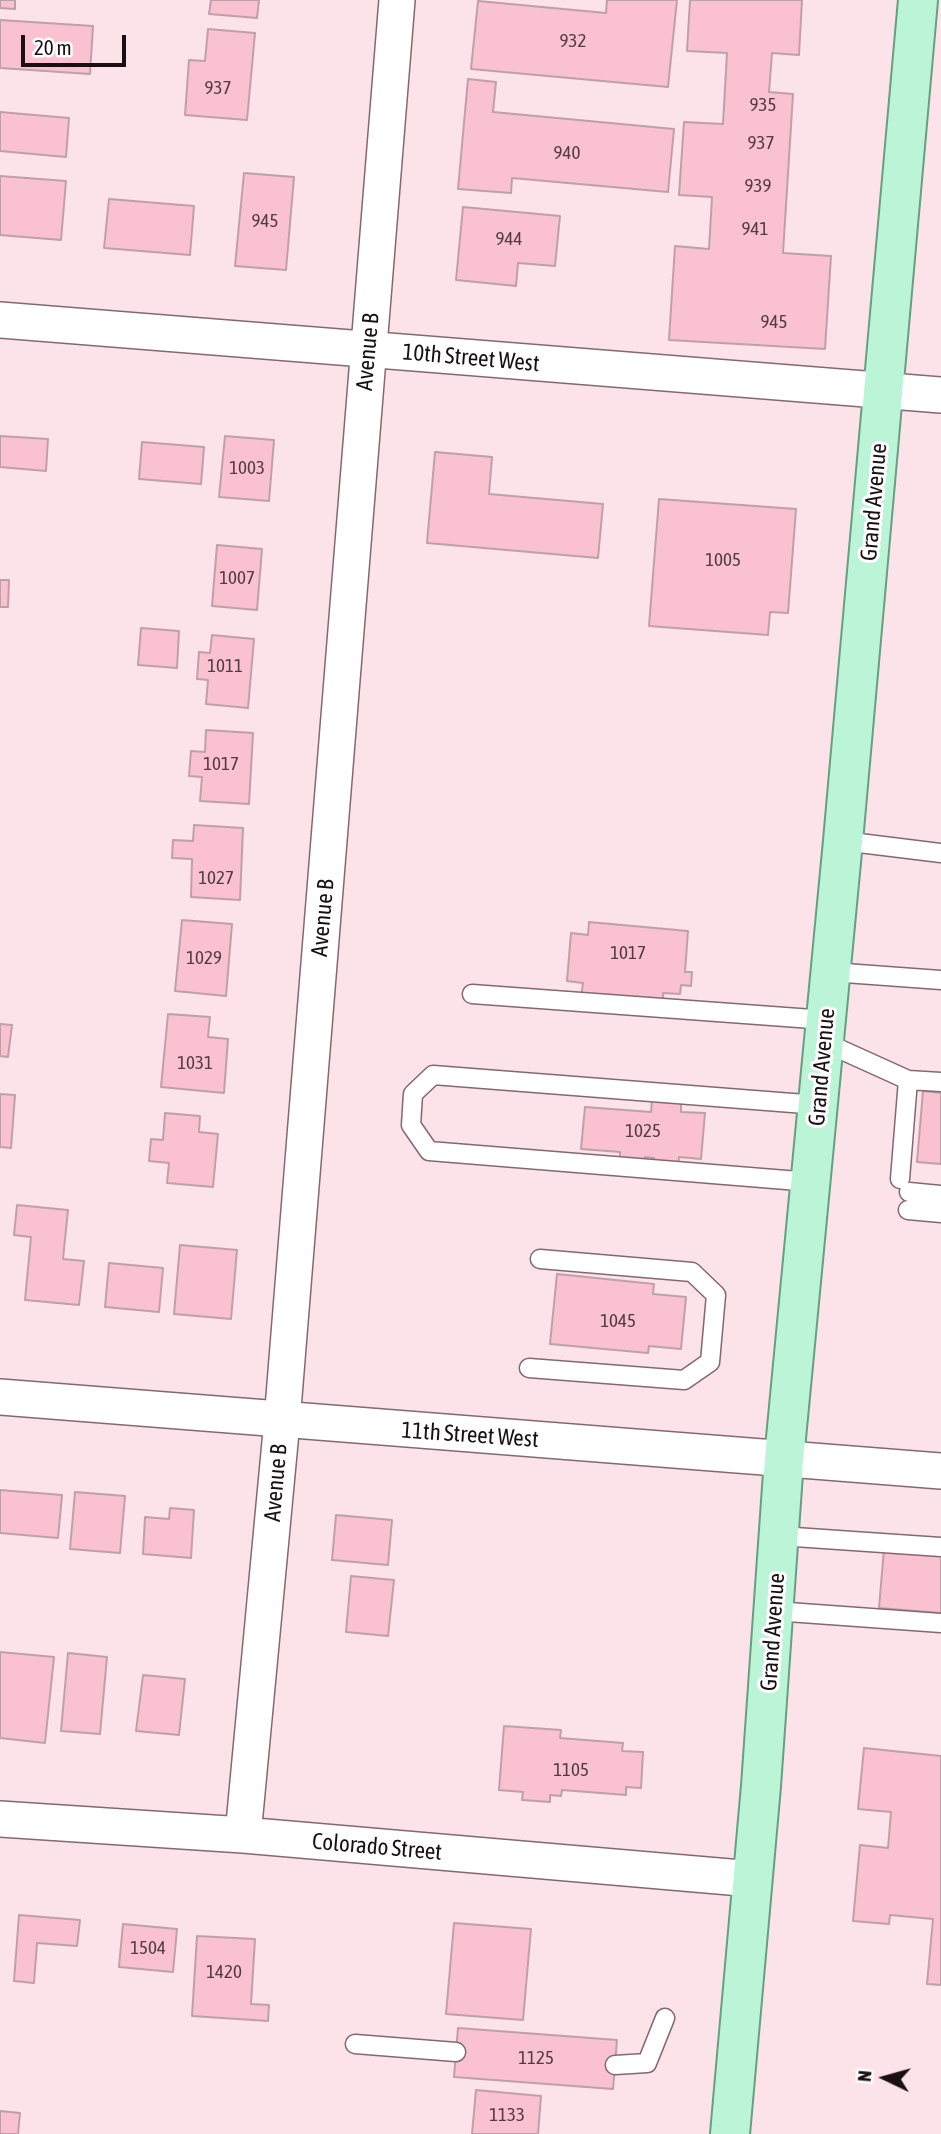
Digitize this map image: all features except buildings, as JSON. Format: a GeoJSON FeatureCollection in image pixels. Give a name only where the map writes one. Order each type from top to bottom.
{"type":"FeatureCollection","features":[{"type":"Feature","properties":{"kind":"main road","name":"Grand Avenue"},"geometry":{"type":"LineString","coordinates":[[730,2134],[753,1880],[784,1458],[843,841],[918,0]]}},
{"type":"Feature","properties":{"kind":"street","name":"Avenue B"},"geometry":{"type":"LineString","coordinates":[[243,1835],[282,1421],[397,0]]}},
{"type":"Feature","properties":{"kind":"street","name":"10th Street West"},"geometry":{"type":"LineString","coordinates":[[0,320],[941,395]]}},
{"type":"Feature","properties":{"kind":"street","name":"11th Street West"},"geometry":{"type":"LineString","coordinates":[[0,1397],[941,1471]]}},
{"type":"Feature","properties":{"kind":"street","name":"Colorado Street"},"geometry":{"type":"LineString","coordinates":[[0,1819],[243,1835],[753,1880]]}},
{"type":"Feature","properties":{"kind":"lane"},"geometry":{"type":"LineString","coordinates":[[843,841],[941,853]]}},
{"type":"Feature","properties":{"kind":"lane"},"geometry":{"type":"LineString","coordinates":[[831,971],[941,979]]}},
{"type":"Feature","properties":{"kind":"lane"},"geometry":{"type":"LineString","coordinates":[[472,994],[825,1031],[908,1080],[941,1082]]}},
{"type":"Feature","properties":{"kind":"lane"},"geometry":{"type":"LineString","coordinates":[[811,1182],[429,1151],[411,1125],[413,1094],[433,1075],[818,1105]]}},
{"type":"Feature","properties":{"kind":"lane"},"geometry":{"type":"LineString","coordinates":[[906,1194],[908,1080]]}},
{"type":"Feature","properties":{"kind":"lane"},"geometry":{"type":"LineString","coordinates":[[906,1194],[941,1195]]}},
{"type":"Feature","properties":{"kind":"lane"},"geometry":{"type":"LineString","coordinates":[[906,1194],[941,1213]]}},
{"type":"Feature","properties":{"kind":"lane"},"geometry":{"type":"LineString","coordinates":[[529,1368],[684,1380],[710,1363],[716,1295],[692,1272],[540,1259]]}},
{"type":"Feature","properties":{"kind":"lane"},"geometry":{"type":"LineString","coordinates":[[780,1536],[941,1547]]}},
{"type":"Feature","properties":{"kind":"lane"},"geometry":{"type":"LineString","coordinates":[[774,1611],[941,1623]]}},
{"type":"Feature","properties":{"kind":"lane"},"geometry":{"type":"LineString","coordinates":[[615,2065],[647,2063],[665,2018]]}},
{"type":"Feature","properties":{"kind":"lane"},"geometry":{"type":"LineString","coordinates":[[355,2044],[456,2052]]}}]}
